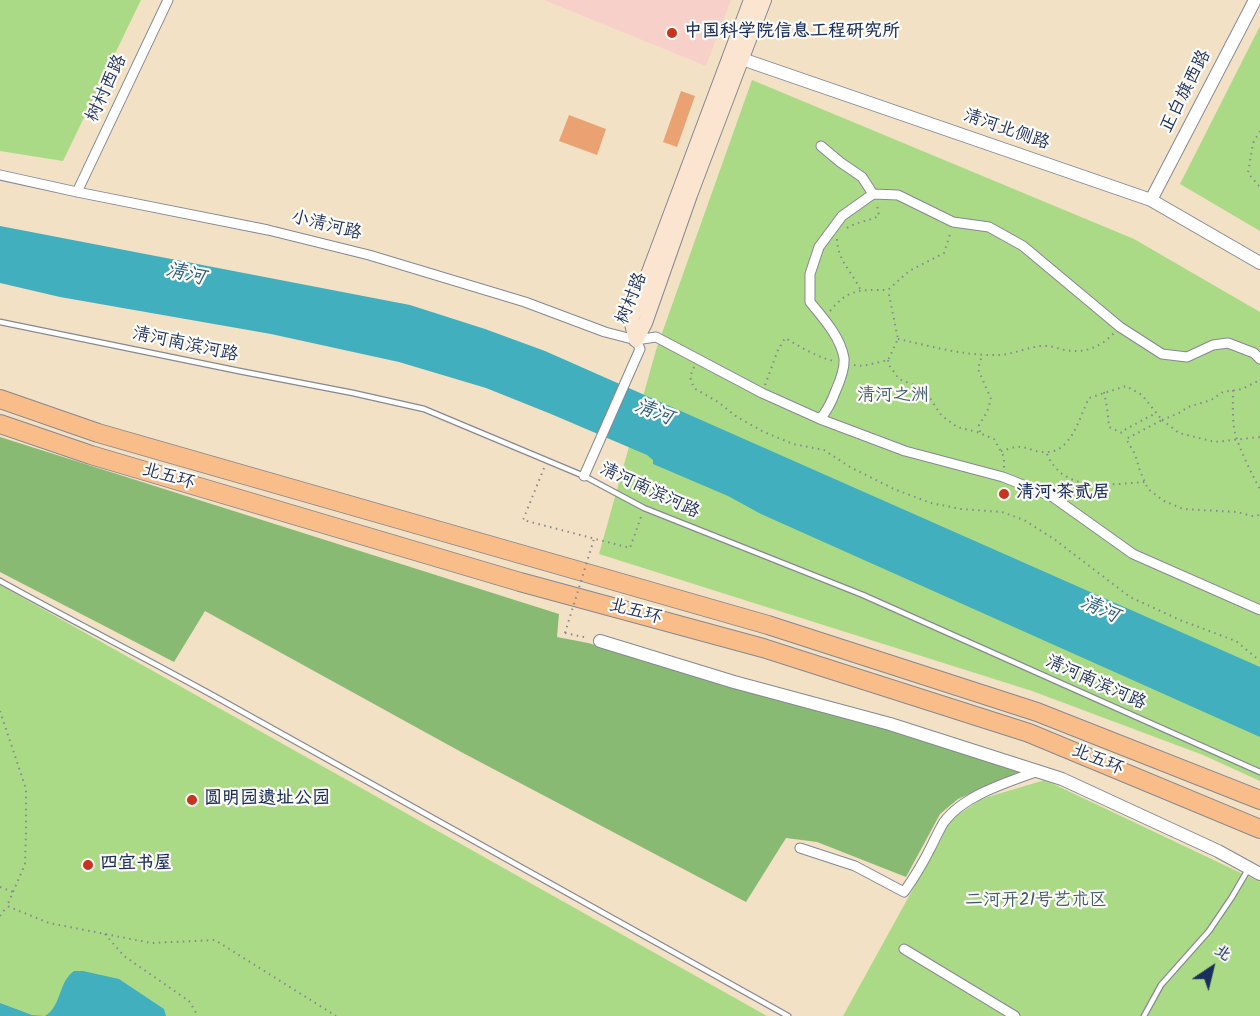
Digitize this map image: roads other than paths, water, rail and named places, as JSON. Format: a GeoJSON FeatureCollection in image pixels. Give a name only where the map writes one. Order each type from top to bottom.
{"type":"FeatureCollection","features":[{"type":"Feature","properties":{"kind":"highway","name":"北五环"},"geometry":{"type":"LineString","coordinates":[[0,399],[98,433],[768,625],[1037,712],[1260,800]]}},
{"type":"Feature","properties":{"kind":"highway","name":"北五环"},"geometry":{"type":"LineString","coordinates":[[0,424],[91,455],[497,576],[774,652],[1029,733],[1241,820],[1260,830]]}},
{"type":"Feature","properties":{"kind":"main road","name":"树村路"},"geometry":{"type":"LineString","coordinates":[[636,340],[645,323],[690,195],[736,58],[751,0]]}},
{"type":"Feature","properties":{"kind":"main road","name":"树村路"},"geometry":{"type":"LineString","coordinates":[[736,58],[764,0]]}},
{"type":"Feature","properties":{"kind":"street","name":"树村西路"},"geometry":{"type":"LineString","coordinates":[[77,192],[168,0]]}},
{"type":"Feature","properties":{"kind":"street","name":"正白旗西路"},"geometry":{"type":"LineString","coordinates":[[1151,200],[1255,0]]}},
{"type":"Feature","properties":{"kind":"street","name":"清河北侧路"},"geometry":{"type":"LineString","coordinates":[[736,58],[1151,200],[1260,263]]}},
{"type":"Feature","properties":{"kind":"street"},"geometry":{"type":"LineString","coordinates":[[821,146],[862,177],[873,194]]}},
{"type":"Feature","properties":{"kind":"street","name":"小清河路"},"geometry":{"type":"LineString","coordinates":[[0,175],[268,230],[369,255],[525,302],[605,332],[636,340],[656,338],[762,393],[820,419],[905,451],[1003,477],[1053,497],[1133,555],[1260,610]]}},
{"type":"Feature","properties":{"kind":"street"},"geometry":{"type":"LineString","coordinates":[[820,419],[826,413],[841,380],[844,360],[829,325],[810,302],[810,274],[819,247],[842,216],[873,194],[898,195],[953,222],[989,227],[1023,246],[1120,327],[1162,354],[1186,357],[1213,345],[1228,343],[1254,353],[1260,358]]}},
{"type":"Feature","properties":{"kind":"street"},"geometry":{"type":"LineString","coordinates":[[584,476],[640,349],[636,340]]}},
{"type":"Feature","properties":{"kind":"street"},"geometry":{"type":"LineString","coordinates":[[600,641],[734,682],[890,724],[1038,771],[1073,784],[1218,851],[1255,871]]}},
{"type":"Feature","properties":{"kind":"street"},"geometry":{"type":"LineString","coordinates":[[800,848],[855,866],[904,892],[942,824],[950,815],[971,800],[999,785],[1038,771]]}},
{"type":"Feature","properties":{"kind":"street"},"geometry":{"type":"LineString","coordinates":[[904,949],[1015,1016]]}},
{"type":"Feature","properties":{"kind":"lane","name":"清河南滨河路"},"geometry":{"type":"LineString","coordinates":[[0,322],[424,409],[547,459],[644,508],[863,595],[1260,772]]}},
{"type":"Feature","properties":{"kind":"lane"},"geometry":{"type":"LineString","coordinates":[[0,581],[221,700],[789,1016]]}},
{"type":"Feature","properties":{"kind":"lane"},"geometry":{"type":"LineString","coordinates":[[1144,1016],[1161,985],[1209,931],[1232,897],[1255,871]]}},
{"type":"Feature","properties":{"kind":"water","name":"清河"},"geometry":{"type":"Polygon","coordinates":[[[0,226],[410,305],[545,351],[1260,667],[1260,737],[761,514],[728,496],[653,464],[653,460],[647,455],[486,388],[399,362],[271,334],[60,297],[0,283],[0,226]]]}},
{"type":"Feature","properties":{"kind":"water"},"geometry":{"type":"Polygon","coordinates":[[[74,971],[119,979],[164,1009],[166,1016],[45,1016],[54,1006],[65,981],[74,971]]]}},
{"type":"Feature","properties":{"kind":"water"},"geometry":{"type":"Polygon","coordinates":[[[0,1003],[32,1015],[44,1016],[0,1016],[0,1003]]]}},
{"type":"Feature","properties":{"kind":"place","name":"中国科学院信息工程研究所"},"geometry":{"type":"Point","coordinates":[672,33]}},
{"type":"Feature","properties":{"kind":"place","name":"清河·茶贰居"},"geometry":{"type":"Point","coordinates":[1004,494]}},
{"type":"Feature","properties":{"kind":"place","name":"圆明园遗址公园"},"geometry":{"type":"Point","coordinates":[192,800]}},
{"type":"Feature","properties":{"kind":"place","name":"四宜书屋"},"geometry":{"type":"Point","coordinates":[88,865]}},
{"type":"Feature","properties":{"kind":"park label","name":"清河之洲"},"geometry":{"type":"Point","coordinates":[893,397]}},
{"type":"Feature","properties":{"kind":"park label","name":"二河开21号艺术区"},"geometry":{"type":"Point","coordinates":[1036,902]}}]}
